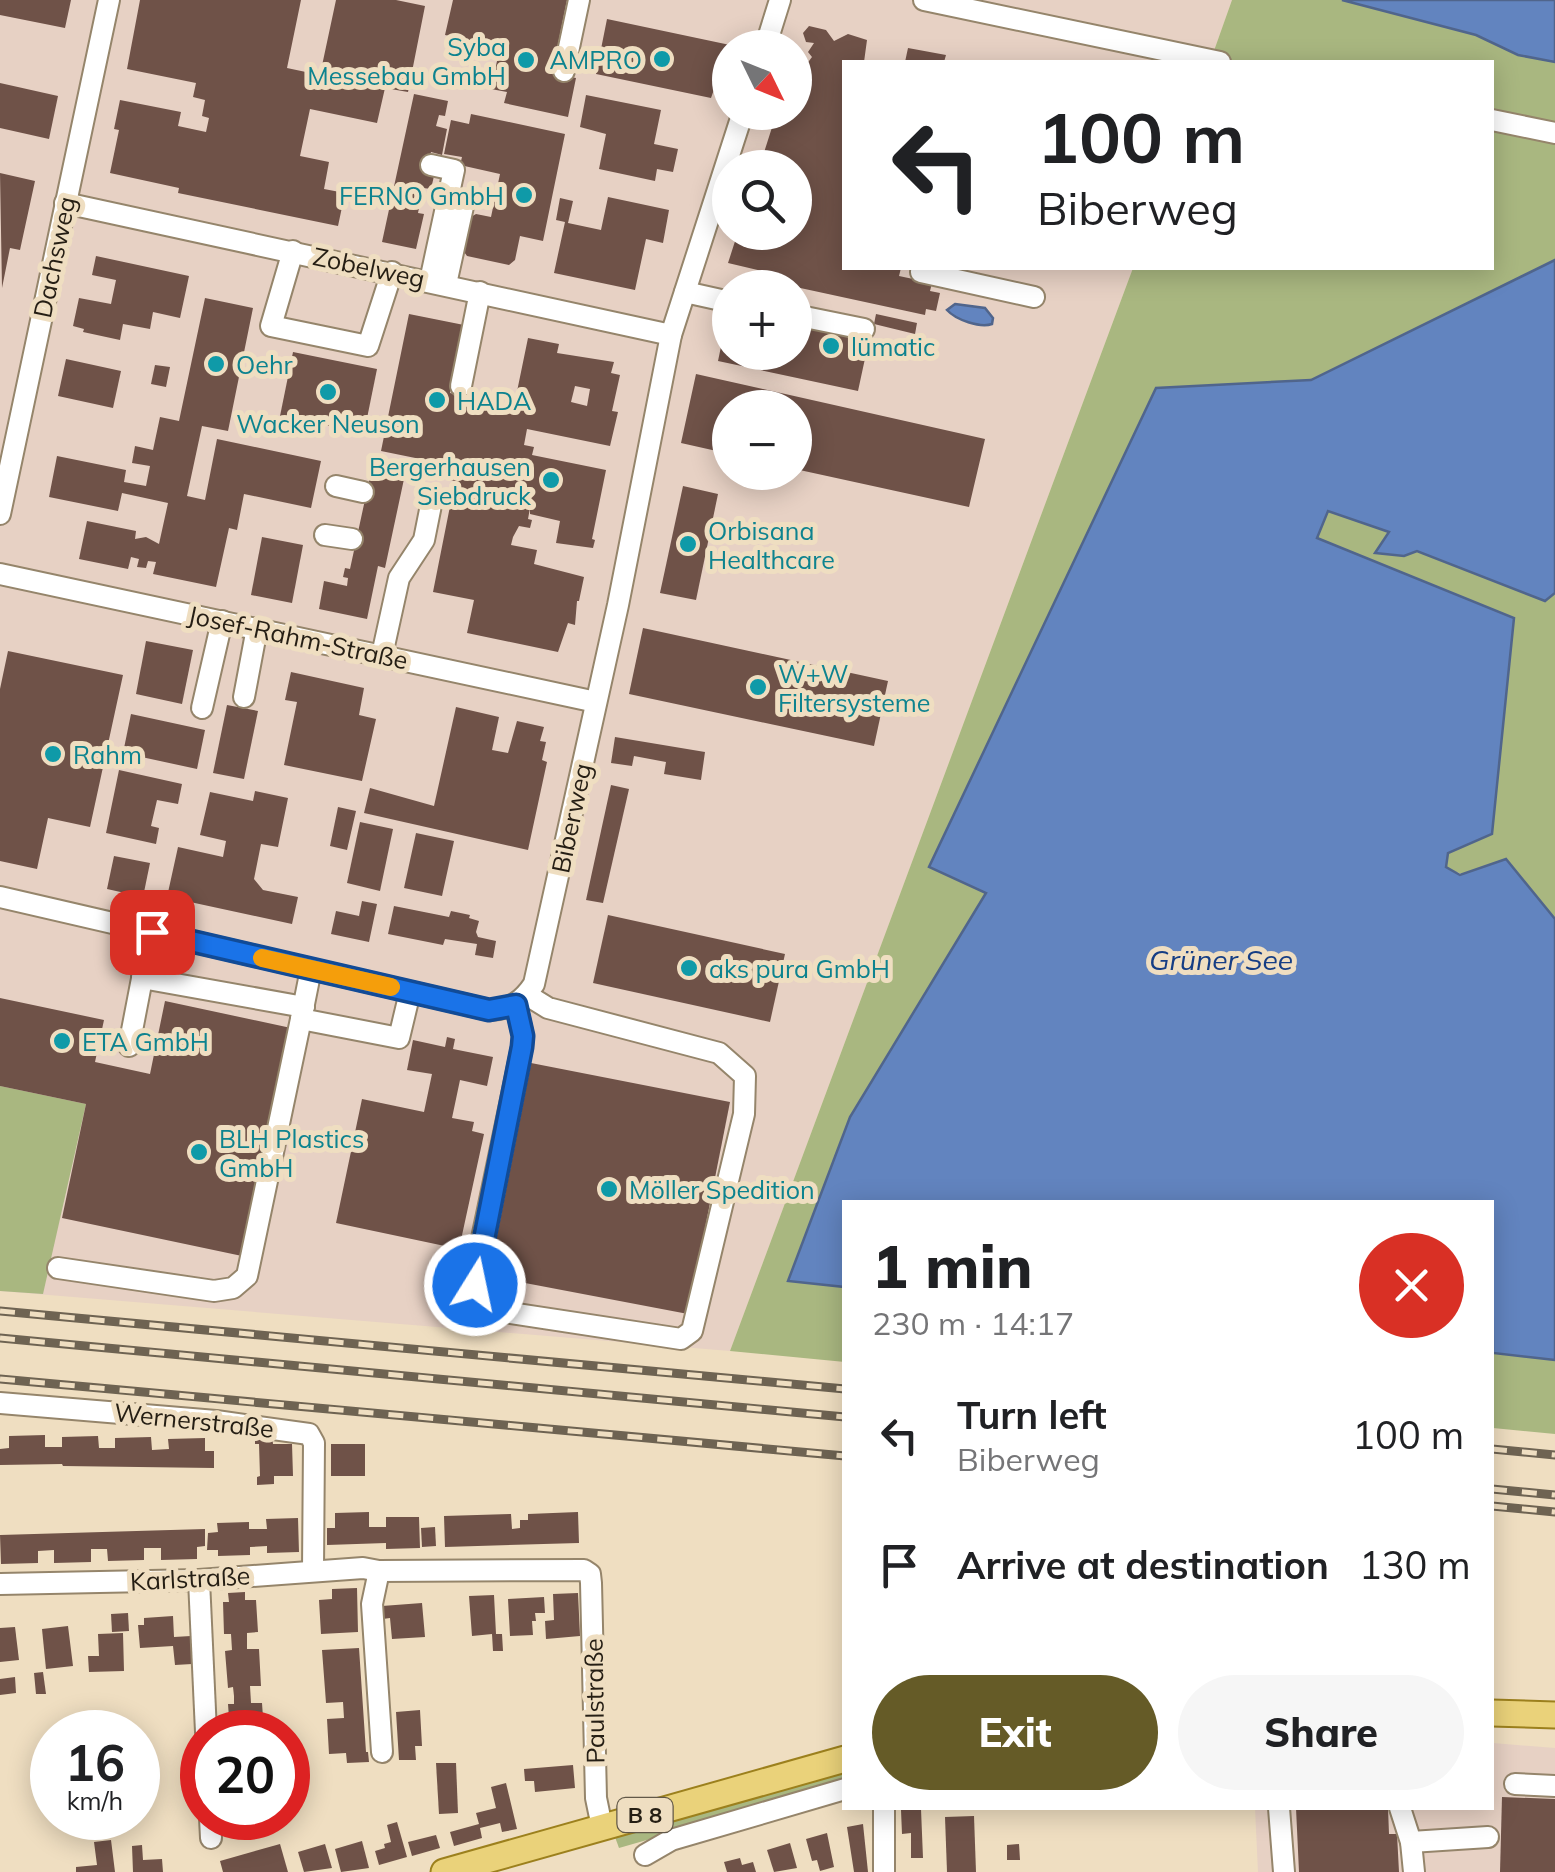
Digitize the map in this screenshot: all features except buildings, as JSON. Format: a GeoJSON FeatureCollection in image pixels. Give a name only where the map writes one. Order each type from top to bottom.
{"type":"FeatureCollection","features":[{"type":"Feature","properties":{"kind":"main road"},"geometry":{"type":"LineString","coordinates":[[1494,1713],[1555,1715]]}},
{"type":"Feature","properties":{"kind":"main road","name":"B 8"},"geometry":{"type":"LineString","coordinates":[[444,1872],[842,1759]]}},
{"type":"Feature","properties":{"kind":"street","name":"Dachsweg"},"geometry":{"type":"LineString","coordinates":[[0,514],[109,0]]}},
{"type":"Feature","properties":{"kind":"street"},"geometry":{"type":"LineString","coordinates":[[564,71],[579,0]]}},
{"type":"Feature","properties":{"kind":"street"},"geometry":{"type":"LineString","coordinates":[[770,30],[780,0]]}},
{"type":"Feature","properties":{"kind":"street"},"geometry":{"type":"LineString","coordinates":[[924,0],[1210,60]]}},
{"type":"Feature","properties":{"kind":"street"},"geometry":{"type":"LineString","coordinates":[[1494,120],[1555,133]]}},
{"type":"Feature","properties":{"kind":"street","name":"Biberweg"},"geometry":{"type":"LineString","coordinates":[[522,1000],[534,984],[671,335],[738,130]]}},
{"type":"Feature","properties":{"kind":"street"},"geometry":{"type":"LineString","coordinates":[[431,165],[454,170],[438,282]]}},
{"type":"Feature","properties":{"kind":"street"},"geometry":{"type":"LineString","coordinates":[[438,282],[464,202]]}},
{"type":"Feature","properties":{"kind":"street","name":"Zobelweg"},"geometry":{"type":"LineString","coordinates":[[66,203],[671,335]]}},
{"type":"Feature","properties":{"kind":"street"},"geometry":{"type":"LineString","coordinates":[[292,251],[271,326],[368,346],[392,272]]}},
{"type":"Feature","properties":{"kind":"street"},"geometry":{"type":"LineString","coordinates":[[922,272],[1034,297]]}},
{"type":"Feature","properties":{"kind":"street"},"geometry":{"type":"LineString","coordinates":[[461,386],[480,292]]}},
{"type":"Feature","properties":{"kind":"street"},"geometry":{"type":"LineString","coordinates":[[685,292],[712,298]]}},
{"type":"Feature","properties":{"kind":"street"},"geometry":{"type":"LineString","coordinates":[[812,318],[864,329]]}},
{"type":"Feature","properties":{"kind":"street"},"geometry":{"type":"LineString","coordinates":[[336,486],[363,492]]}},
{"type":"Feature","properties":{"kind":"street"},"geometry":{"type":"LineString","coordinates":[[382,655],[399,578],[424,540],[431,505]]}},
{"type":"Feature","properties":{"kind":"street"},"geometry":{"type":"LineString","coordinates":[[325,535],[352,540]]}},
{"type":"Feature","properties":{"kind":"street","name":"Josef-Rahm-Straße"},"geometry":{"type":"LineString","coordinates":[[0,574],[596,702]]}},
{"type":"Feature","properties":{"kind":"street"},"geometry":{"type":"LineString","coordinates":[[202,708],[222,621]]}},
{"type":"Feature","properties":{"kind":"street"},"geometry":{"type":"LineString","coordinates":[[244,697],[257,628]]}},
{"type":"Feature","properties":{"kind":"street"},"geometry":{"type":"LineString","coordinates":[[0,897],[489,1010],[522,1000],[719,1053],[745,1076],[744,1114],[692,1331],[682,1339],[498,1311],[481,1300],[475,1285],[476,1268],[522,1047],[522,1000]]}},
{"type":"Feature","properties":{"kind":"street"},"geometry":{"type":"LineString","coordinates":[[129,1046],[152,932]]}},
{"type":"Feature","properties":{"kind":"street"},"geometry":{"type":"LineString","coordinates":[[58,1268],[214,1292],[233,1288],[247,1276],[311,969]]}},
{"type":"Feature","properties":{"kind":"street"},"geometry":{"type":"LineString","coordinates":[[142,978],[399,1038],[410,992]]}},
{"type":"Feature","properties":{"kind":"street","name":"Wernerstraße"},"geometry":{"type":"LineString","coordinates":[[0,1403],[216,1421],[308,1434],[314,1443],[313,1570]]}},
{"type":"Feature","properties":{"kind":"street","name":"Karlstraße"},"geometry":{"type":"LineString","coordinates":[[0,1584],[199,1580],[363,1568],[579,1569],[590,1574]]}},
{"type":"Feature","properties":{"kind":"street"},"geometry":{"type":"LineString","coordinates":[[378,1571],[372,1604],[382,1752]]}},
{"type":"Feature","properties":{"kind":"street","name":"Paulstraße"},"geometry":{"type":"LineString","coordinates":[[590,1574],[596,1798],[602,1827]]}},
{"type":"Feature","properties":{"kind":"street"},"geometry":{"type":"LineString","coordinates":[[199,1580],[205,1710]]}},
{"type":"Feature","properties":{"kind":"street"},"geometry":{"type":"LineString","coordinates":[[1515,1784],[1555,1786]]}},
{"type":"Feature","properties":{"kind":"street"},"geometry":{"type":"LineString","coordinates":[[645,1855],[671,1840],[842,1790]]}},
{"type":"Feature","properties":{"kind":"street"},"geometry":{"type":"LineString","coordinates":[[884,1810],[884,1872]]}},
{"type":"Feature","properties":{"kind":"street"},"geometry":{"type":"LineString","coordinates":[[1279,1810],[1284,1872]]}},
{"type":"Feature","properties":{"kind":"street"},"geometry":{"type":"LineString","coordinates":[[1401,1810],[1411,1842],[1414,1872]]}},
{"type":"Feature","properties":{"kind":"street"},"geometry":{"type":"LineString","coordinates":[[1411,1842],[1488,1837]]}},
{"type":"Feature","properties":{"kind":"shaded area"},"geometry":{"type":"Polygon","coordinates":[[[0,0],[1232,0],[1211,60],[842,60],[842,270],[1132,270],[730,1351],[0,1291],[0,0]]]}},
{"type":"Feature","properties":{"kind":"shaded area"},"geometry":{"type":"Polygon","coordinates":[[[1494,1743],[1555,1748],[1555,1872],[1258,1872],[1255,1810],[1494,1810],[1494,1743]]]}},
{"type":"Feature","properties":{"kind":"green space"},"geometry":{"type":"Polygon","coordinates":[[[1232,0],[1342,0],[1476,35],[1518,55],[1555,62],[1555,260],[1311,380],[1156,389],[930,866],[987,892],[850,1117],[788,1280],[842,1287],[842,1362],[730,1351],[1132,270],[1494,270],[1494,60],[1211,60],[1232,0]]]}},
{"type":"Feature","properties":{"kind":"green space"},"geometry":{"type":"Polygon","coordinates":[[[1328,511],[1389,532],[1376,553],[1404,556],[1417,551],[1545,601],[1555,593],[1555,919],[1541,904],[1446,868],[1448,853],[1317,538],[1328,511]]]}},
{"type":"Feature","properties":{"kind":"green space"},"geometry":{"type":"Polygon","coordinates":[[[0,1086],[86,1104],[43,1294],[0,1291],[0,1086]]]}},
{"type":"Feature","properties":{"kind":"green space"},"geometry":{"type":"Polygon","coordinates":[[[1494,1353],[1555,1360],[1555,1434],[1494,1428],[1494,1353]]]}},
{"type":"Feature","properties":{"kind":"green space"},"geometry":{"type":"Polygon","coordinates":[[[842,1772],[842,1784],[619,1848],[615,1837],[842,1772]]]}},
{"type":"Feature","properties":{"kind":"water"},"geometry":{"type":"Polygon","coordinates":[[[1342,0],[1555,0],[1555,62],[1518,55],[1476,35],[1342,0]]]}},
{"type":"Feature","properties":{"kind":"water","name":"Grüner See"},"geometry":{"type":"Polygon","coordinates":[[[1555,260],[1555,593],[1545,601],[1417,551],[1404,556],[1375,553],[1389,532],[1328,511],[1317,538],[1514,618],[1492,834],[1448,853],[1446,867],[1460,875],[1506,859],[1555,919],[1555,1360],[1494,1353],[1494,1200],[842,1200],[842,1287],[788,1281],[850,1117],[986,893],[929,867],[1156,388],[1311,380],[1555,260]]]}},
{"type":"Feature","properties":{"kind":"water"},"geometry":{"type":"Polygon","coordinates":[[[955,304],[985,308],[993,318],[992,324],[975,324],[956,317],[947,310],[955,304]]]}},
{"type":"Feature","properties":{"kind":"railway"},"geometry":{"type":"LineString","coordinates":[[0,1311],[842,1389]]}},
{"type":"Feature","properties":{"kind":"railway"},"geometry":{"type":"LineString","coordinates":[[0,1338],[842,1417]]}},
{"type":"Feature","properties":{"kind":"railway"},"geometry":{"type":"LineString","coordinates":[[0,1379],[842,1456]]}},
{"type":"Feature","properties":{"kind":"railway"},"geometry":{"type":"LineString","coordinates":[[1494,1449],[1555,1455]]}},
{"type":"Feature","properties":{"kind":"railway"},"geometry":{"type":"LineString","coordinates":[[1494,1489],[1555,1495]]}},
{"type":"Feature","properties":{"kind":"railway"},"geometry":{"type":"LineString","coordinates":[[1494,1506],[1555,1512]]}},
{"type":"Feature","properties":{"kind":"slow traffic"},"geometry":{"type":"LineString","coordinates":[[262,958],[391,987]]}},
{"type":"Feature","properties":{"kind":"place","name":"AMPRO"},"geometry":{"type":"Point","coordinates":[662,59]}},
{"type":"Feature","properties":{"kind":"place","name":"Syba Messebau GmbH"},"geometry":{"type":"Point","coordinates":[526,60]}},
{"type":"Feature","properties":{"kind":"place","name":"FERNO GmbH"},"geometry":{"type":"Point","coordinates":[524,195]}},
{"type":"Feature","properties":{"kind":"place","name":"lümatic"},"geometry":{"type":"Point","coordinates":[831,346]}},
{"type":"Feature","properties":{"kind":"place","name":"Oehr"},"geometry":{"type":"Point","coordinates":[216,364]}},
{"type":"Feature","properties":{"kind":"place","name":"Wacker Neuson"},"geometry":{"type":"Point","coordinates":[328,392]}},
{"type":"Feature","properties":{"kind":"place","name":"HADA"},"geometry":{"type":"Point","coordinates":[437,400]}},
{"type":"Feature","properties":{"kind":"place","name":"Bergerhausen Siebdruck"},"geometry":{"type":"Point","coordinates":[551,480]}},
{"type":"Feature","properties":{"kind":"place","name":"Orbisana Healthcare"},"geometry":{"type":"Point","coordinates":[688,544]}},
{"type":"Feature","properties":{"kind":"place","name":"W+W Filtersysteme"},"geometry":{"type":"Point","coordinates":[758,687]}},
{"type":"Feature","properties":{"kind":"place","name":"Rahm"},"geometry":{"type":"Point","coordinates":[53,754]}},
{"type":"Feature","properties":{"kind":"place","name":"aks pura GmbH"},"geometry":{"type":"Point","coordinates":[689,968]}},
{"type":"Feature","properties":{"kind":"place","name":"ETA GmbH"},"geometry":{"type":"Point","coordinates":[62,1041]}},
{"type":"Feature","properties":{"kind":"place","name":"BLH Plastics GmbH"},"geometry":{"type":"Point","coordinates":[199,1152]}},
{"type":"Feature","properties":{"kind":"place","name":"Möller Spedition"},"geometry":{"type":"Point","coordinates":[609,1189]}},
{"type":"Feature","properties":{"kind":"route"},"geometry":{"type":"LineString","coordinates":[[152,932],[489,1010],[516,1005],[522,1047],[475,1285]]}}]}
